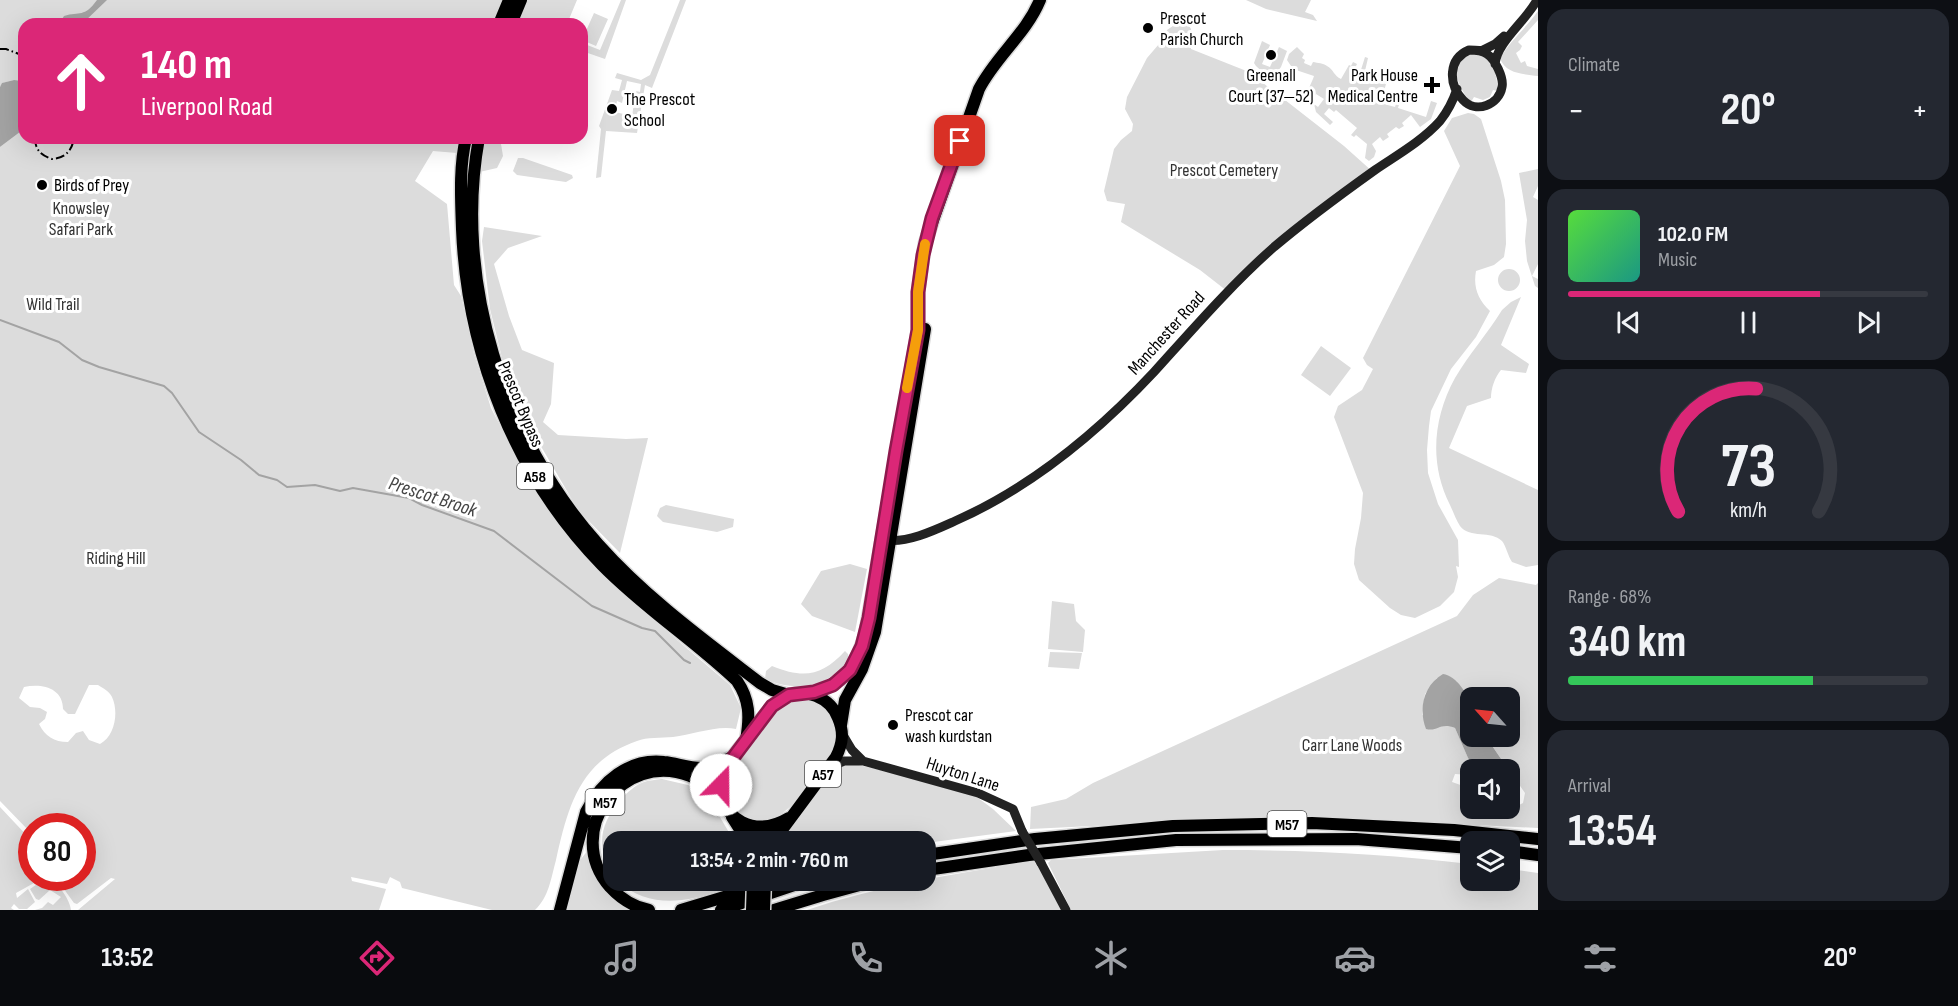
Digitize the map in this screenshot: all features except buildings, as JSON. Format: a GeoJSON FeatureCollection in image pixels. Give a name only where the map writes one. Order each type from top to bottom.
{"type":"FeatureCollection","features":[{"type":"Feature","properties":{"kind":"highway"},"geometry":{"type":"LineString","coordinates":[[502,18],[509,0]]}},
{"type":"Feature","properties":{"kind":"highway"},"geometry":{"type":"LineString","coordinates":[[514,18],[522,0]]}},
{"type":"Feature","properties":{"kind":"highway","name":"A57"},"geometry":{"type":"LineString","coordinates":[[789,695],[814,692],[833,685],[850,670],[856,660],[869,618],[886,540],[925,333],[925,291],[921,281],[921,264],[932,218],[979,89],[991,69],[1027,26],[1039,2]]}},
{"type":"Feature","properties":{"kind":"highway","name":"Prescot Bypass"},"geometry":{"type":"LineString","coordinates":[[465,144],[461,203],[464,264],[469,299],[491,386],[513,437],[558,513],[601,564],[650,609],[737,681],[743,690],[750,714],[746,740]]}},
{"type":"Feature","properties":{"kind":"highway","name":"Prescot Bypass"},"geometry":{"type":"LineString","coordinates":[[478,144],[473,232],[480,299],[502,381],[531,446],[579,522],[620,567],[656,600],[760,682],[772,690],[789,695]]}},
{"type":"Feature","properties":{"kind":"highway","name":"A57"},"geometry":{"type":"LineString","coordinates":[[780,831],[840,749],[846,700],[865,664],[875,632],[886,540]]}},
{"type":"Feature","properties":{"kind":"highway"},"geometry":{"type":"LineString","coordinates":[[804,693],[826,702],[837,714],[842,730]]}},
{"type":"Feature","properties":{"kind":"highway"},"geometry":{"type":"LineString","coordinates":[[741,831],[721,794],[722,777],[733,757],[772,706],[789,695]]}},
{"type":"Feature","properties":{"kind":"highway","name":"M57"},"geometry":{"type":"LineString","coordinates":[[560,910],[586,812],[606,783],[624,770],[646,762],[660,761],[701,768],[716,765],[733,757]]}},
{"type":"Feature","properties":{"kind":"highway","name":"M57"},"geometry":{"type":"LineString","coordinates":[[649,910],[622,898],[608,885],[599,869],[594,848],[595,826],[608,798],[630,780],[646,773],[676,772],[698,779],[710,788],[726,806]]}},
{"type":"Feature","properties":{"kind":"highway"},"geometry":{"type":"LineString","coordinates":[[726,806],[743,823],[757,827],[770,826],[789,818]]}},
{"type":"Feature","properties":{"kind":"highway","name":"M57"},"geometry":{"type":"LineString","coordinates":[[936,854],[1035,839],[1185,826],[1312,823],[1454,830],[1538,839]]}},
{"type":"Feature","properties":{"kind":"highway","name":"M57"},"geometry":{"type":"LineString","coordinates":[[936,869],[1029,855],[1176,840],[1356,839],[1460,847]]}},
{"type":"Feature","properties":{"kind":"highway"},"geometry":{"type":"LineString","coordinates":[[1520,853],[1538,855]]}},
{"type":"Feature","properties":{"kind":"highway"},"geometry":{"type":"LineString","coordinates":[[681,910],[744,891]]}},
{"type":"Feature","properties":{"kind":"highway"},"geometry":{"type":"LineString","coordinates":[[752,910],[753,891]]}},
{"type":"Feature","properties":{"kind":"highway"},"geometry":{"type":"LineString","coordinates":[[764,910],[765,891]]}},
{"type":"Feature","properties":{"kind":"highway"},"geometry":{"type":"LineString","coordinates":[[721,910],[777,891]]}},
{"type":"Feature","properties":{"kind":"highway"},"geometry":{"type":"LineString","coordinates":[[774,910],[838,891]]}},
{"type":"Feature","properties":{"kind":"highway"},"geometry":{"type":"LineString","coordinates":[[792,910],[823,895]]}},
{"type":"Feature","properties":{"kind":"main road"},"geometry":{"type":"LineString","coordinates":[[1481,51],[1513,31],[1525,19],[1537,0]]}},
{"type":"Feature","properties":{"kind":"main road"},"geometry":{"type":"LineString","coordinates":[[1495,64],[1497,51],[1511,37],[1513,31]]}},
{"type":"Feature","properties":{"kind":"main road"},"geometry":{"type":"LineString","coordinates":[[1446,113],[1459,107],[1488,106],[1497,99],[1500,93],[1502,82],[1495,64],[1487,54],[1470,50],[1464,52],[1455,62],[1452,72],[1461,99],[1472,106]]}},
{"type":"Feature","properties":{"kind":"main road","name":"Manchester Road"},"geometry":{"type":"LineString","coordinates":[[886,540],[901,540],[928,532],[985,506],[1030,480],[1073,448],[1134,393],[1208,311],[1256,263],[1330,203],[1425,135],[1446,113],[1457,89]]}},
{"type":"Feature","properties":{"kind":"main road"},"geometry":{"type":"LineString","coordinates":[[842,730],[852,750],[863,761]]}},
{"type":"Feature","properties":{"kind":"main road","name":"Huyton Lane"},"geometry":{"type":"LineString","coordinates":[[827,768],[844,761],[863,761],[986,796],[1013,809],[1022,831],[1066,910]]}},
{"type":"Feature","properties":{"kind":"green space"},"geometry":{"type":"Polygon","coordinates":[[[0,0],[502,0],[494,18],[18,18],[18,80],[3,83],[0,87],[0,0]]]}},
{"type":"Feature","properties":{"kind":"green space"},"geometry":{"type":"Polygon","coordinates":[[[524,0],[577,0],[570,18],[515,18],[524,0]]]}},
{"type":"Feature","properties":{"kind":"green space"},"geometry":{"type":"Polygon","coordinates":[[[621,0],[626,0],[605,59],[588,53],[588,45],[600,50],[621,0]]]}},
{"type":"Feature","properties":{"kind":"green space"},"geometry":{"type":"Polygon","coordinates":[[[680,0],[686,0],[652,88],[645,85],[637,133],[606,131],[601,177],[596,178],[601,129],[599,126],[612,90],[619,91],[622,80],[615,78],[617,73],[641,80],[650,75],[680,0]],[[627,81],[622,103],[617,101],[615,112],[632,116],[636,91],[640,92],[641,84],[627,81]]]}},
{"type":"Feature","properties":{"kind":"green space"},"geometry":{"type":"Polygon","coordinates":[[[1246,0],[1311,0],[1305,12],[1313,15],[1317,21],[1266,9],[1246,0]]]}},
{"type":"Feature","properties":{"kind":"green space"},"geometry":{"type":"Polygon","coordinates":[[[1538,11],[1538,20],[1518,42],[1522,46],[1516,53],[1521,63],[1525,61],[1527,66],[1538,69],[1538,76],[1521,74],[1506,67],[1500,58],[1538,11]]]}},
{"type":"Feature","properties":{"kind":"green space"},"geometry":{"type":"Polygon","coordinates":[[[594,13],[608,19],[596,46],[588,43],[588,26],[594,13]]]}},
{"type":"Feature","properties":{"kind":"green space","name":"Prescot Cemetery"},"geometry":{"type":"Polygon","coordinates":[[[1180,21],[1188,24],[1191,29],[1191,49],[1249,72],[1344,146],[1373,172],[1227,291],[1200,270],[1121,222],[1125,204],[1107,201],[1104,191],[1114,149],[1132,131],[1133,124],[1125,109],[1127,97],[1147,58],[1167,30],[1180,21]]]}},
{"type":"Feature","properties":{"kind":"green space"},"geometry":{"type":"Polygon","coordinates":[[[1262,41],[1270,45],[1262,64],[1270,67],[1279,47],[1287,51],[1281,67],[1271,80],[1254,63],[1262,41]]]}},
{"type":"Feature","properties":{"kind":"green space"},"geometry":{"type":"Polygon","coordinates":[[[1297,47],[1304,54],[1302,58],[1305,60],[1304,63],[1311,66],[1313,62],[1324,64],[1341,79],[1353,62],[1357,64],[1355,68],[1360,73],[1365,57],[1368,58],[1365,71],[1375,74],[1377,69],[1380,70],[1377,81],[1386,84],[1382,98],[1385,100],[1384,104],[1395,107],[1399,94],[1404,93],[1406,95],[1402,94],[1398,108],[1426,117],[1431,101],[1437,103],[1431,119],[1420,127],[1411,115],[1402,123],[1404,126],[1399,129],[1396,127],[1387,134],[1389,137],[1383,141],[1380,137],[1372,144],[1376,151],[1374,157],[1369,161],[1365,158],[1367,144],[1356,135],[1354,137],[1351,135],[1357,128],[1336,110],[1334,112],[1329,108],[1324,114],[1333,122],[1330,125],[1316,112],[1314,104],[1318,107],[1324,99],[1316,94],[1311,102],[1309,98],[1309,89],[1314,76],[1293,69],[1287,60],[1289,54],[1297,47]]]}},
{"type":"Feature","properties":{"kind":"green space"},"geometry":{"type":"Polygon","coordinates":[[[1475,53],[1485,57],[1491,63],[1496,77],[1497,91],[1493,90],[1490,97],[1483,100],[1474,97],[1471,102],[1462,89],[1456,73],[1460,60],[1466,55],[1475,53]]]}},
{"type":"Feature","properties":{"kind":"green space"},"geometry":{"type":"Polygon","coordinates":[[[1468,113],[1481,119],[1501,181],[1505,200],[1506,244],[1504,257],[1494,265],[1476,271],[1477,293],[1490,311],[1476,337],[1451,369],[1431,411],[1427,450],[1428,473],[1438,504],[1458,540],[1459,567],[1456,566],[1458,577],[1454,592],[1440,606],[1415,618],[1401,615],[1390,608],[1359,580],[1354,564],[1363,493],[1334,417],[1338,406],[1362,390],[1373,369],[1363,358],[1460,166],[1444,131],[1452,118],[1468,113]]]}},
{"type":"Feature","properties":{"kind":"green space"},"geometry":{"type":"Polygon","coordinates":[[[18,134],[18,144],[459,144],[457,153],[433,151],[415,181],[447,204],[454,285],[461,296],[474,354],[491,408],[526,476],[553,517],[582,552],[656,622],[730,685],[741,708],[736,729],[721,728],[681,736],[641,740],[617,750],[602,761],[589,773],[579,788],[566,822],[549,887],[535,910],[492,910],[402,888],[400,882],[390,877],[387,884],[351,877],[352,881],[386,889],[379,910],[78,910],[115,879],[111,878],[96,889],[96,813],[18,813],[18,820],[0,801],[0,147],[18,134]],[[89,685],[75,714],[68,714],[63,709],[59,696],[44,687],[24,687],[19,698],[30,707],[40,708],[47,712],[45,719],[39,724],[51,738],[68,742],[76,733],[83,731],[89,740],[100,744],[109,735],[114,723],[115,710],[111,695],[98,685],[89,685]]]}},
{"type":"Feature","properties":{"kind":"green space"},"geometry":{"type":"Polygon","coordinates":[[[478,144],[501,144],[503,156],[497,168],[475,173],[478,144]]]}},
{"type":"Feature","properties":{"kind":"green space"},"geometry":{"type":"Polygon","coordinates":[[[518,158],[572,175],[573,178],[566,182],[517,175],[513,171],[518,158]]]}},
{"type":"Feature","properties":{"kind":"green space"},"geometry":{"type":"Polygon","coordinates":[[[1538,169],[1538,186],[1533,197],[1538,200],[1538,264],[1532,276],[1538,279],[1538,288],[1535,286],[1527,261],[1525,241],[1527,220],[1519,173],[1538,169]]]}},
{"type":"Feature","properties":{"kind":"green space"},"geometry":{"type":"Polygon","coordinates":[[[484,227],[542,236],[508,248],[494,264],[509,316],[522,350],[554,363],[551,404],[543,422],[558,435],[648,438],[620,553],[578,510],[528,424],[503,362],[490,309],[482,241],[484,227]]]}},
{"type":"Feature","properties":{"kind":"green space"},"geometry":{"type":"Polygon","coordinates":[[[1509,269],[1517,272],[1520,280],[1517,288],[1509,291],[1501,288],[1498,280],[1501,272],[1509,269]]]}},
{"type":"Feature","properties":{"kind":"green space"},"geometry":{"type":"Polygon","coordinates":[[[1521,297],[1501,345],[1529,364],[1526,373],[1501,370],[1494,383],[1491,398],[1467,406],[1449,448],[1538,490],[1538,565],[1526,567],[1512,562],[1502,541],[1492,536],[1469,532],[1460,526],[1443,489],[1436,441],[1442,409],[1455,378],[1502,310],[1521,297]]]}},
{"type":"Feature","properties":{"kind":"green space"},"geometry":{"type":"Polygon","coordinates":[[[1321,346],[1351,368],[1330,396],[1301,375],[1321,346]]]}},
{"type":"Feature","properties":{"kind":"green space"},"geometry":{"type":"Polygon","coordinates":[[[666,505],[734,519],[733,527],[717,532],[663,522],[657,516],[660,508],[666,505]]]}},
{"type":"Feature","properties":{"kind":"green space"},"geometry":{"type":"Polygon","coordinates":[[[850,564],[867,569],[855,632],[812,616],[801,604],[821,571],[850,564]]]}},
{"type":"Feature","properties":{"kind":"green space","name":"Carr Lane Woods"},"geometry":{"type":"Polygon","coordinates":[[[1499,578],[1536,585],[1538,583],[1538,828],[1297,816],[1030,829],[1031,807],[1066,799],[1093,783],[1457,616],[1473,595],[1499,578]],[[1437,678],[1425,694],[1422,715],[1455,728],[1460,740],[1460,747],[1463,747],[1469,759],[1460,759],[1460,774],[1455,774],[1452,782],[1460,785],[1460,819],[1520,819],[1520,804],[1523,803],[1525,793],[1520,786],[1520,759],[1501,759],[1493,747],[1520,747],[1520,687],[1460,688],[1456,681],[1437,678]]]}},
{"type":"Feature","properties":{"kind":"green space"},"geometry":{"type":"Polygon","coordinates":[[[1052,601],[1074,604],[1076,621],[1085,630],[1083,652],[1048,649],[1052,601]]]}},
{"type":"Feature","properties":{"kind":"green space"},"geometry":{"type":"Polygon","coordinates":[[[845,651],[849,660],[833,681],[791,686],[765,679],[766,671],[772,666],[794,673],[812,673],[828,666],[845,651]]]}},
{"type":"Feature","properties":{"kind":"green space"},"geometry":{"type":"Polygon","coordinates":[[[1050,652],[1082,653],[1079,669],[1048,667],[1050,652]]]}},
{"type":"Feature","properties":{"kind":"green space"},"geometry":{"type":"Polygon","coordinates":[[[796,698],[818,702],[829,712],[833,718],[836,734],[833,750],[789,808],[773,818],[752,820],[736,810],[731,802],[727,793],[729,771],[752,737],[775,710],[796,698]]]}},
{"type":"Feature","properties":{"kind":"green space"},"geometry":{"type":"Polygon","coordinates":[[[850,763],[924,780],[974,795],[1016,831],[936,842],[936,831],[786,831],[832,771],[850,763]]]}},
{"type":"Feature","properties":{"kind":"green space"},"geometry":{"type":"Polygon","coordinates":[[[662,779],[692,786],[717,812],[728,831],[603,831],[608,818],[621,799],[634,787],[646,781],[662,779]]]}},
{"type":"Feature","properties":{"kind":"green space"},"geometry":{"type":"Polygon","coordinates":[[[0,807],[18,826],[20,891],[16,893],[17,898],[29,891],[35,902],[27,909],[19,909],[14,904],[11,908],[14,910],[0,910],[0,807]]]}},
{"type":"Feature","properties":{"kind":"green space"},"geometry":{"type":"Polygon","coordinates":[[[588,850],[593,870],[603,886],[603,891],[608,891],[632,910],[567,910],[578,863],[588,850]]]}},
{"type":"Feature","properties":{"kind":"green space"},"geometry":{"type":"Polygon","coordinates":[[[1223,850],[1346,853],[1460,863],[1460,891],[1520,891],[1520,871],[1538,873],[1538,910],[1071,910],[1048,863],[1051,860],[1223,850]]]}},
{"type":"Feature","properties":{"kind":"green space"},"geometry":{"type":"Polygon","coordinates":[[[1040,860],[1066,910],[807,910],[874,891],[936,891],[936,878],[1040,860]]]}},
{"type":"Feature","properties":{"kind":"green space"},"geometry":{"type":"Polygon","coordinates":[[[31,891],[49,891],[39,900],[31,891]]]}},
{"type":"Feature","properties":{"kind":"green space"},"geometry":{"type":"Polygon","coordinates":[[[52,891],[62,891],[71,910],[35,910],[42,908],[48,902],[53,905],[61,897],[52,891]]]}},
{"type":"Feature","properties":{"kind":"green space"},"geometry":{"type":"Polygon","coordinates":[[[65,891],[94,891],[77,904],[65,891]]]}},
{"type":"Feature","properties":{"kind":"green space"},"geometry":{"type":"Polygon","coordinates":[[[632,891],[717,891],[691,899],[665,901],[632,891]]]}},
{"type":"Feature","properties":{"kind":"shaded area"},"geometry":{"type":"Polygon","coordinates":[[[97,0],[107,0],[88,18],[63,18],[85,12],[97,0]]]}},
{"type":"Feature","properties":{"kind":"shaded area"},"geometry":{"type":"Polygon","coordinates":[[[18,80],[18,134],[0,147],[0,87],[2,83],[18,80]]]}},
{"type":"Feature","properties":{"kind":"shaded area"},"geometry":{"type":"Polygon","coordinates":[[[1443,674],[1448,675],[1462,687],[1460,740],[1455,728],[1450,726],[1426,729],[1423,713],[1424,698],[1436,679],[1443,674]]]}},
{"type":"Feature","properties":{"kind":"shaded area"},"geometry":{"type":"Polygon","coordinates":[[[1463,747],[1493,747],[1501,759],[1469,759],[1463,747]]]}},
{"type":"Feature","properties":{"kind":"waterway","name":"Prescot Brook"},"geometry":{"type":"LineString","coordinates":[[0,320],[59,342],[82,360],[99,367],[164,386],[172,393],[199,432],[259,475],[277,480],[287,487],[315,485],[340,491],[353,488],[409,498],[422,505],[494,531],[592,606],[642,628],[655,631],[684,660],[690,663]]}},
{"type":"Feature","properties":{"kind":"railway"},"geometry":{"type":"LineString","coordinates":[[0,49],[18,54]]}},
{"type":"Feature","properties":{"kind":"railway"},"geometry":{"type":"LineString","coordinates":[[36,144],[39,152],[52,159],[67,153],[73,144]]}},
{"type":"Feature","properties":{"kind":"slow traffic"},"geometry":{"type":"LineString","coordinates":[[907,388],[918,330],[918,292],[925,244]]}},
{"type":"Feature","properties":{"kind":"place","name":"Prescot Parish Church"},"geometry":{"type":"Point","coordinates":[1148,28]}},
{"type":"Feature","properties":{"kind":"place","name":"Greenall Court (37—52)"},"geometry":{"type":"Point","coordinates":[1271,55]}},
{"type":"Feature","properties":{"kind":"place","name":"Park House Medical Centre"},"geometry":{"type":"Point","coordinates":[1432,85]}},
{"type":"Feature","properties":{"kind":"place","name":"The Prescot School"},"geometry":{"type":"Point","coordinates":[612,109]}},
{"type":"Feature","properties":{"kind":"place","name":"Birds of Prey"},"geometry":{"type":"Point","coordinates":[42,185]}},
{"type":"Feature","properties":{"kind":"place","name":"Prescot car wash kurdstan"},"geometry":{"type":"Point","coordinates":[893,725]}},
{"type":"Feature","properties":{"kind":"route"},"geometry":{"type":"LineString","coordinates":[[721,785],[726,767],[772,706],[789,695],[814,692],[833,685],[850,670],[862,646],[869,618],[910,366],[918,330],[918,292],[923,255],[932,218],[960,141]]}},
{"type":"Feature","properties":{"kind":"park label","name":"Knowsley Safari Park"},"geometry":{"type":"Point","coordinates":[81,218]}},
{"type":"Feature","properties":{"kind":"park label","name":"Wild Trail"},"geometry":{"type":"Point","coordinates":[53,304]}},
{"type":"Feature","properties":{"kind":"park label","name":"Riding Hill"},"geometry":{"type":"Point","coordinates":[116,558]}}]}
